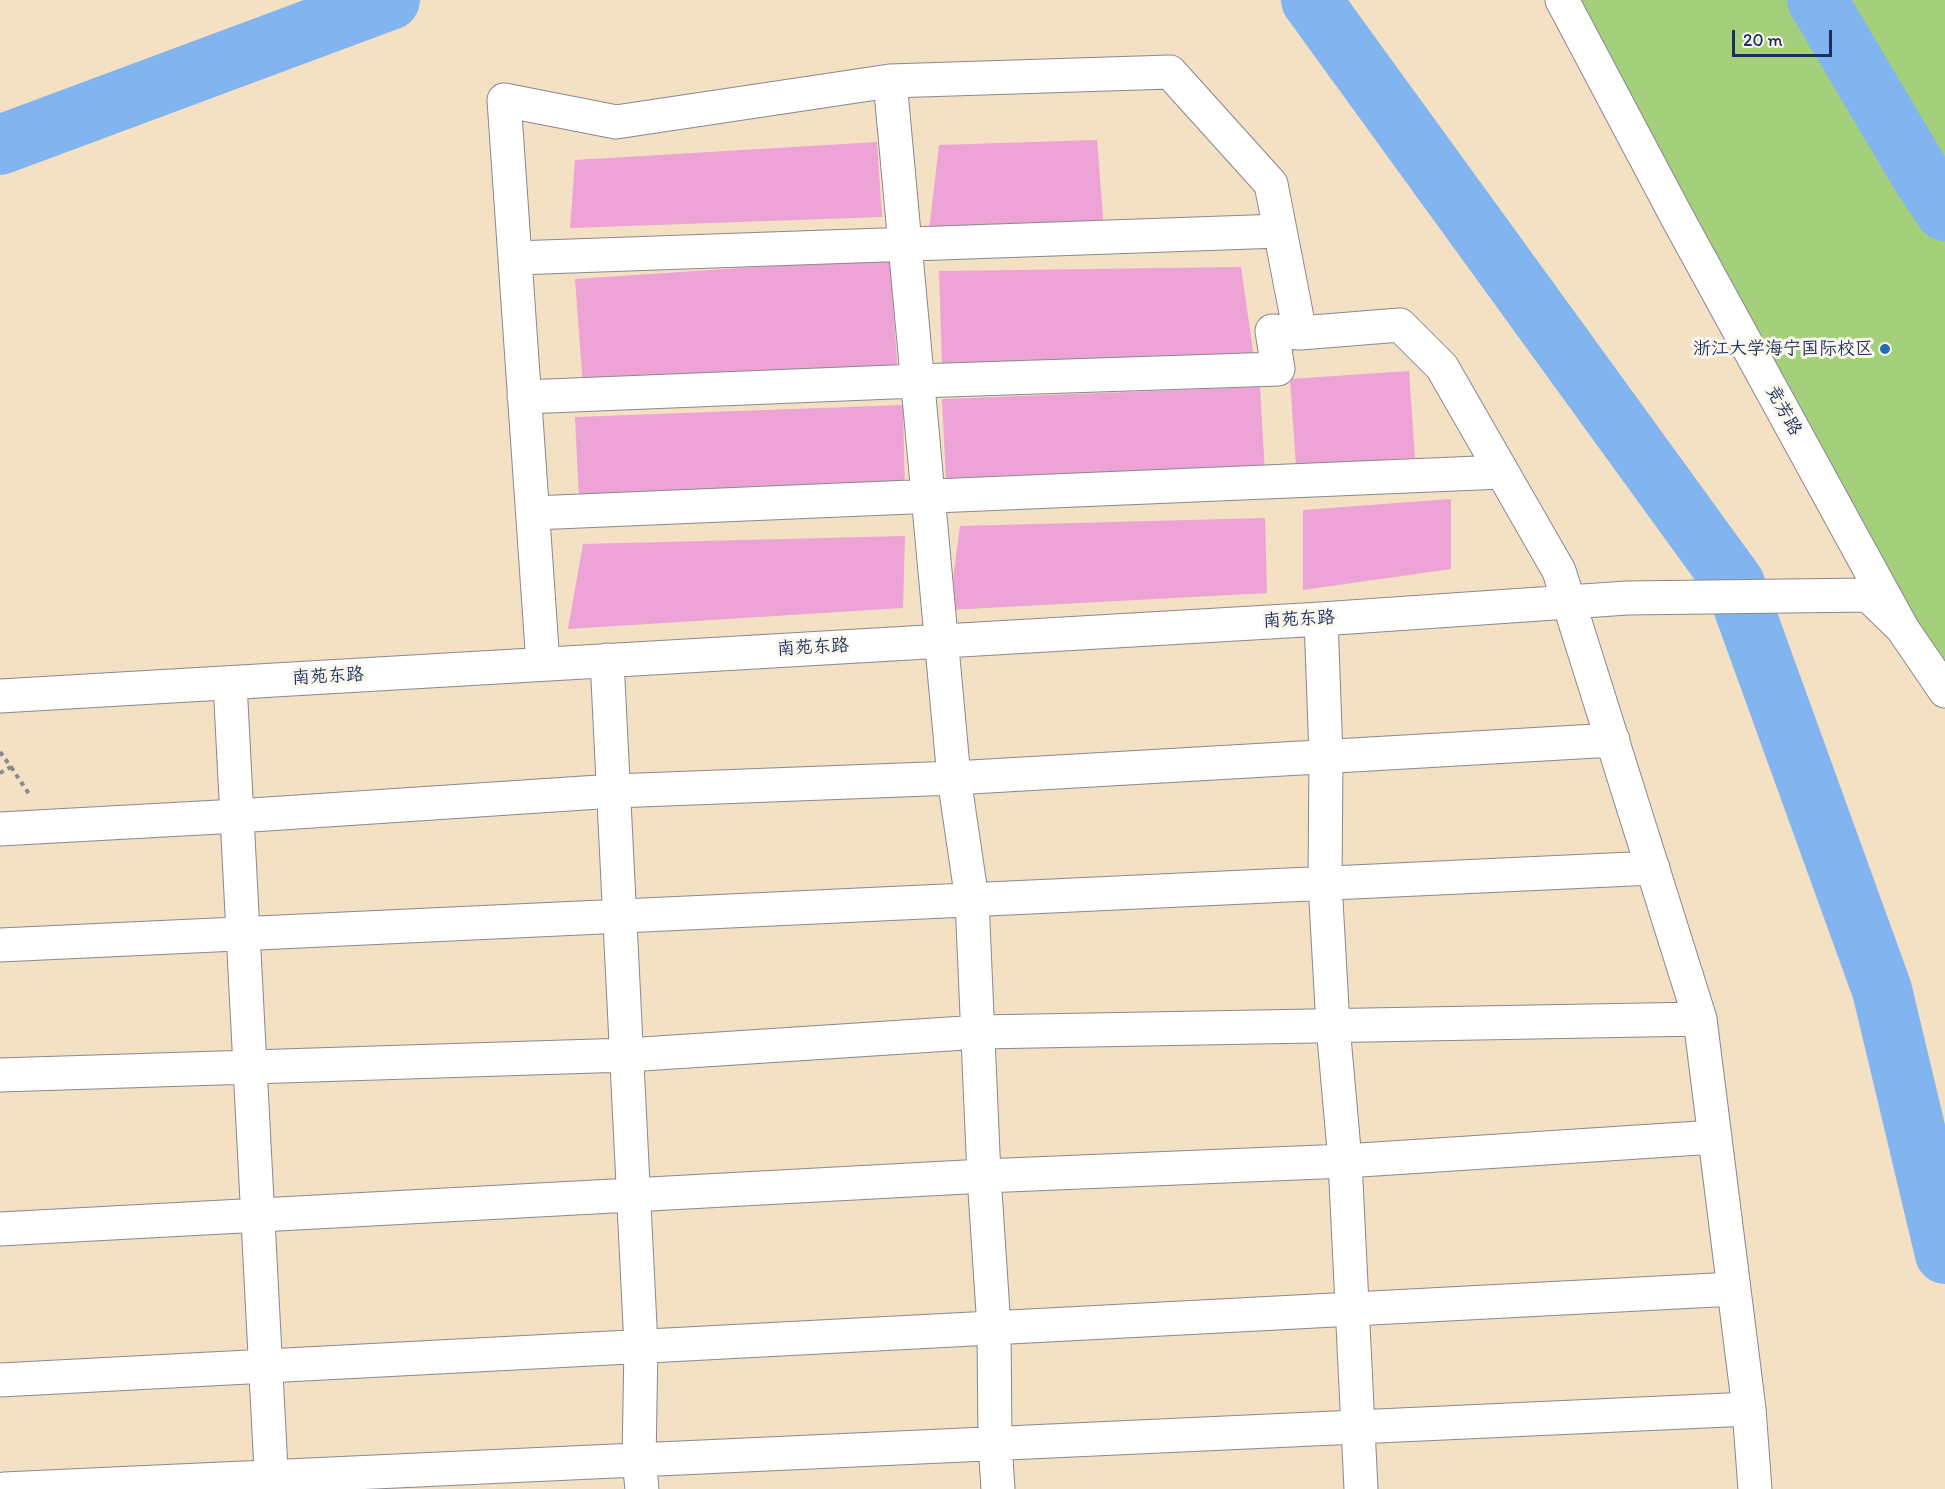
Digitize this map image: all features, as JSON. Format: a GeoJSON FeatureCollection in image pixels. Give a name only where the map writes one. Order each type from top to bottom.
{"type":"FeatureCollection","features":[{"type":"Feature","properties":{"kind":"street","name":"竞芳路"},"geometry":{"type":"LineString","coordinates":[[1562,0],[1678,219],[1902,628],[1945,691]]}},
{"type":"Feature","properties":{"kind":"street"},"geometry":{"type":"LineString","coordinates":[[543,664],[504,100],[616,122],[890,81],[1170,72],[1271,184],[1300,333]]}},
{"type":"Feature","properties":{"kind":"street"},"geometry":{"type":"LineString","coordinates":[[890,81],[954,778],[972,900],[980,1032],[984,1176],[994,1328],[994,1443],[998,1489]]}},
{"type":"Feature","properties":{"kind":"street"},"geometry":{"type":"LineString","coordinates":[[515,258],[1280,231]]}},
{"type":"Feature","properties":{"kind":"street"},"geometry":{"type":"LineString","coordinates":[[524,397],[1278,369],[1272,330],[1300,333],[1400,326],[1442,367],[1559,571],[1700,1019],[1749,1409],[1755,1489]]}},
{"type":"Feature","properties":{"kind":"street"},"geometry":{"type":"LineString","coordinates":[[533,513],[1502,472]]}},
{"type":"Feature","properties":{"kind":"street","name":"南苑东路"},"geometry":{"type":"LineString","coordinates":[[0,696],[1321,619],[1627,598],[1868,595],[1902,628]]}},
{"type":"Feature","properties":{"kind":"street"},"geometry":{"type":"LineString","coordinates":[[1321,619],[1326,756],[1325,883],[1333,1026],[1345,1161],[1361,1489]]}},
{"type":"Feature","properties":{"kind":"street"},"geometry":{"type":"LineString","coordinates":[[607,660],[641,1347],[640,1474]]}},
{"type":"Feature","properties":{"kind":"street"},"geometry":{"type":"LineString","coordinates":[[230,683],[271,1483]]}},
{"type":"Feature","properties":{"kind":"street"},"geometry":{"type":"LineString","coordinates":[[0,829],[614,791],[954,778],[1613,740]]}},
{"type":"Feature","properties":{"kind":"street"},"geometry":{"type":"LineString","coordinates":[[0,945],[1653,868]]}},
{"type":"Feature","properties":{"kind":"street"},"geometry":{"type":"LineString","coordinates":[[0,1076],[627,1055],[980,1032],[1700,1019]]}},
{"type":"Feature","properties":{"kind":"street"},"geometry":{"type":"LineString","coordinates":[[0,1228],[984,1176],[1345,1161],[1715,1137]]}},
{"type":"Feature","properties":{"kind":"street"},"geometry":{"type":"LineString","coordinates":[[0,1380],[1734,1289]]}},
{"type":"Feature","properties":{"kind":"street"},"geometry":{"type":"LineString","coordinates":[[4,1489],[640,1474],[994,1443],[1749,1409]]}},
{"type":"Feature","properties":{"kind":"path"},"geometry":{"type":"LineString","coordinates":[[0,752],[11,767],[0,772]]}},
{"type":"Feature","properties":{"kind":"green space","name":"浙江大学海宁国际校区"},"geometry":{"type":"Polygon","coordinates":[[[1562,0],[1817,0],[1874,96],[1835,0],[1945,0],[1945,205],[1887,118],[1945,211],[1945,691],[1562,0]]]}},
{"type":"Feature","properties":{"kind":"building"},"geometry":{"type":"Polygon","coordinates":[[[1097,140],[1104,230],[929,230],[939,145],[1097,140]]]}},
{"type":"Feature","properties":{"kind":"building"},"geometry":{"type":"Polygon","coordinates":[[[877,142],[882,217],[570,228],[575,160],[877,142]]]}},
{"type":"Feature","properties":{"kind":"building"},"geometry":{"type":"Polygon","coordinates":[[[890,258],[898,377],[583,387],[575,279],[890,258]]]}},
{"type":"Feature","properties":{"kind":"building"},"geometry":{"type":"Polygon","coordinates":[[[1241,267],[1254,358],[942,366],[939,271],[1241,267]]]}},
{"type":"Feature","properties":{"kind":"building"},"geometry":{"type":"Polygon","coordinates":[[[1409,371],[1415,458],[1296,466],[1290,379],[1409,371]]]}},
{"type":"Feature","properties":{"kind":"building"},"geometry":{"type":"Polygon","coordinates":[[[1260,387],[1265,474],[947,500],[942,399],[1260,387]]]}},
{"type":"Feature","properties":{"kind":"building"},"geometry":{"type":"Polygon","coordinates":[[[903,405],[905,497],[580,520],[575,417],[903,405]]]}},
{"type":"Feature","properties":{"kind":"building"},"geometry":{"type":"Polygon","coordinates":[[[1451,499],[1451,569],[1303,590],[1303,510],[1451,499]]]}},
{"type":"Feature","properties":{"kind":"building"},"geometry":{"type":"Polygon","coordinates":[[[1265,518],[1267,593],[949,610],[960,526],[1265,518]]]}},
{"type":"Feature","properties":{"kind":"building"},"geometry":{"type":"Polygon","coordinates":[[[905,536],[903,608],[568,629],[583,544],[905,536]]]}},
{"type":"Feature","properties":{"kind":"waterway"},"geometry":{"type":"LineString","coordinates":[[0,145],[390,0]]}},
{"type":"Feature","properties":{"kind":"waterway"},"geometry":{"type":"LineString","coordinates":[[1311,0],[1735,584],[1882,990],[1945,1254]]}},
{"type":"Feature","properties":{"kind":"waterway"},"geometry":{"type":"LineString","coordinates":[[1817,0],[1921,175],[1945,211]]}},
{"type":"Feature","properties":{"kind":"place","name":"浙江大学海宁国际校区"},"geometry":{"type":"Point","coordinates":[1885,349]}}]}
